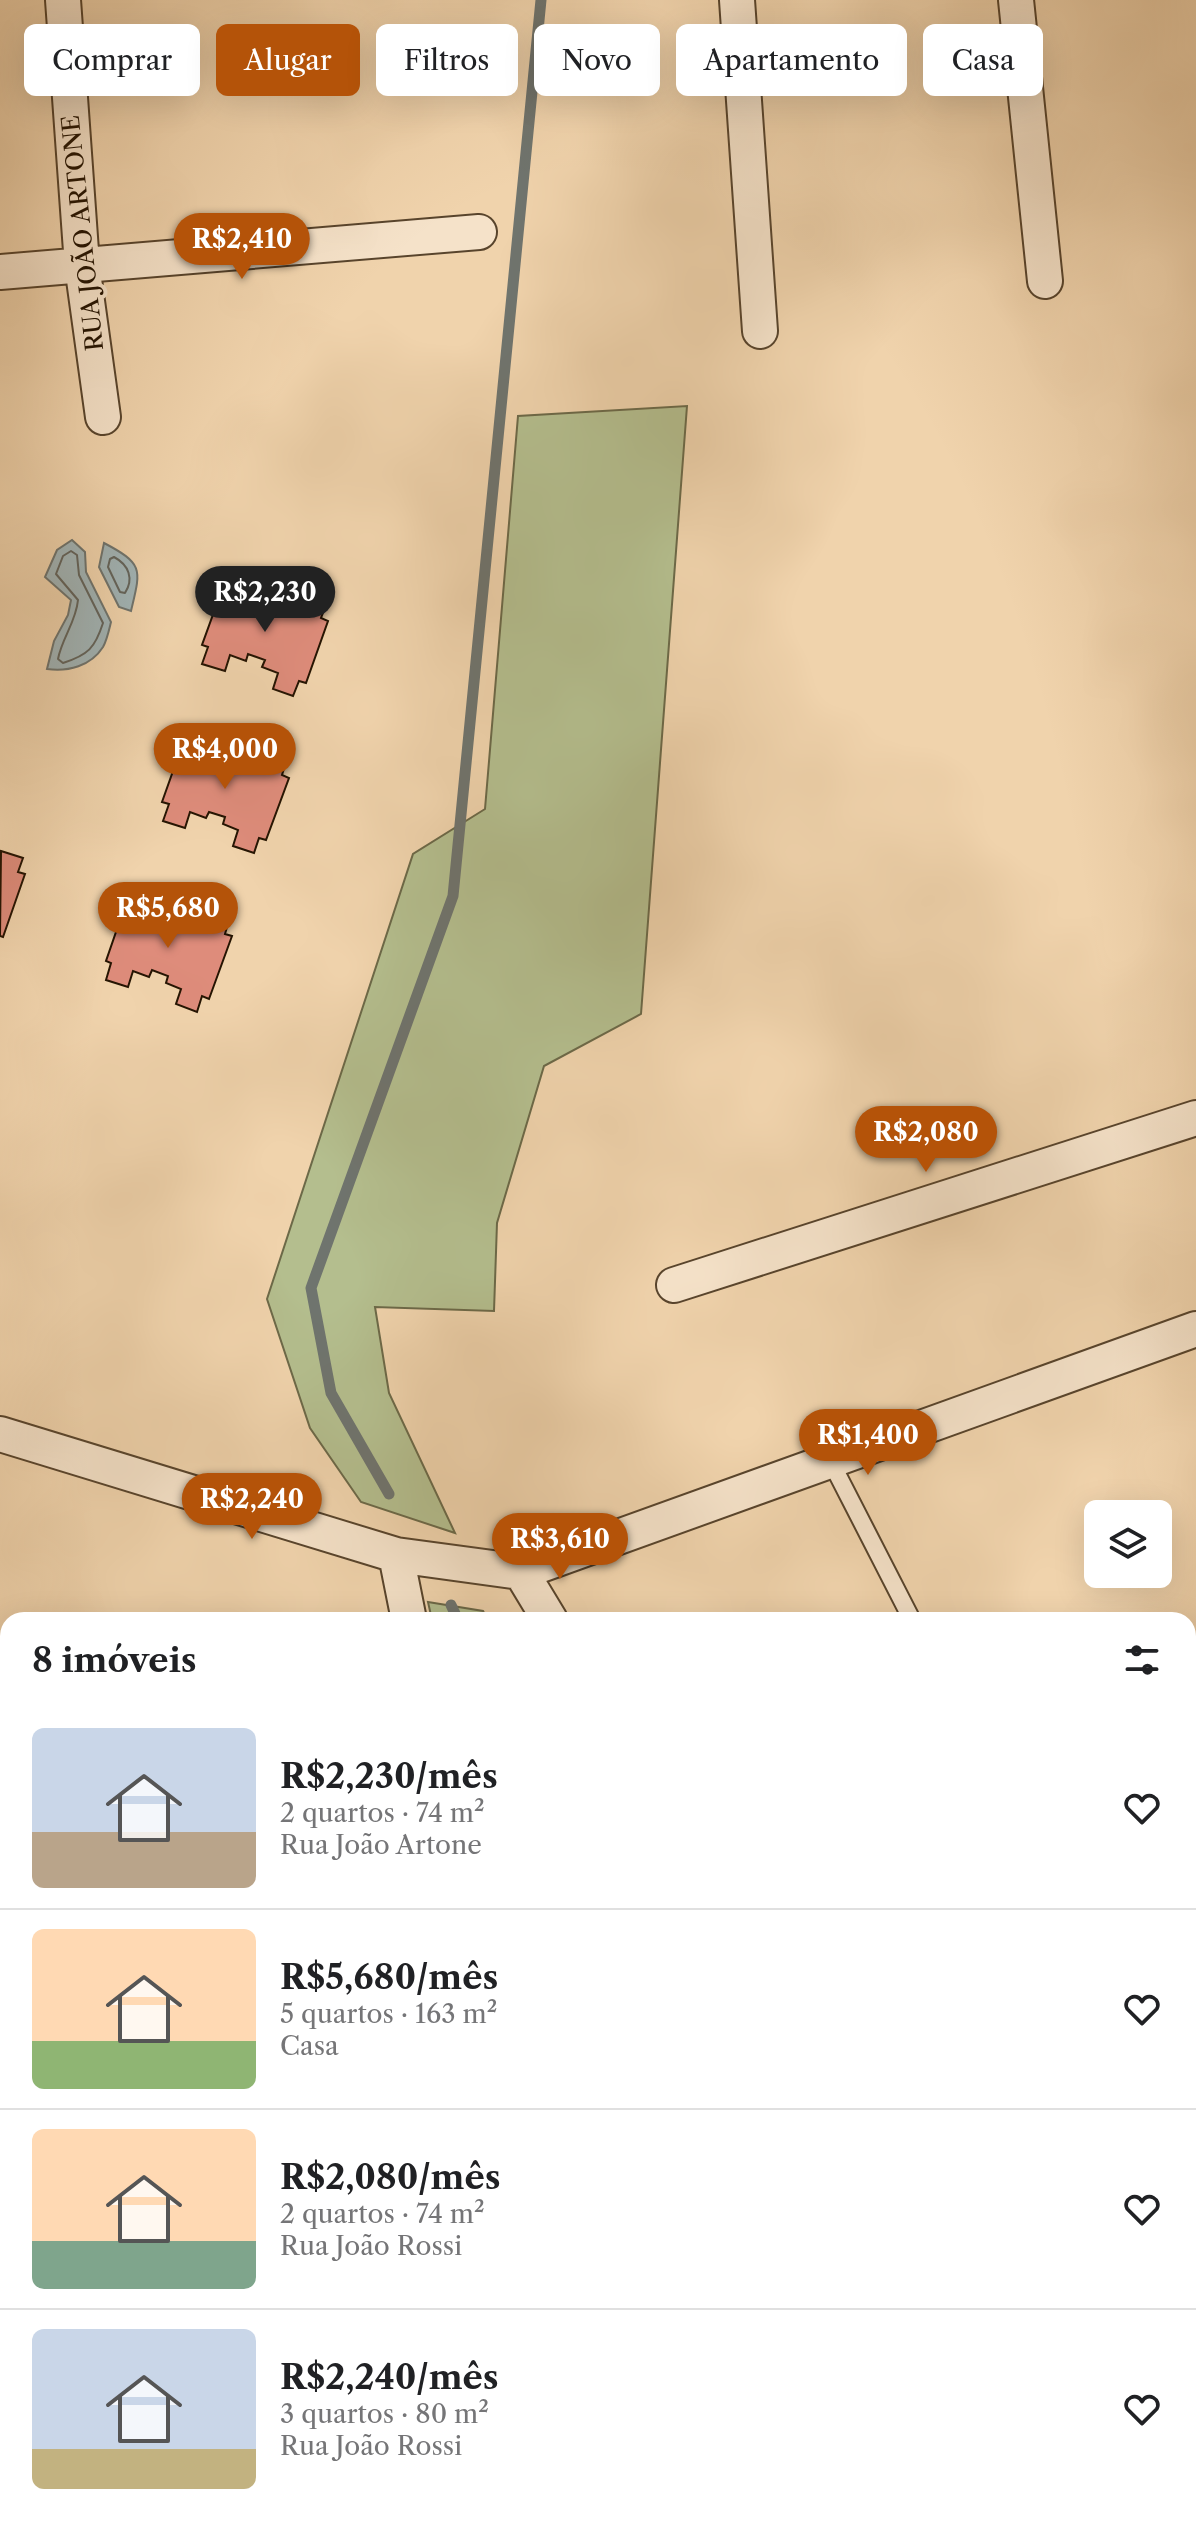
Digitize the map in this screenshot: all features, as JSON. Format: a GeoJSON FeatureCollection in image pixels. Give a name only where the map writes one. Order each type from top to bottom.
{"type":"FeatureCollection","features":[{"type":"Feature","properties":{"kind":"street","name":"RUA JOÃO ARTONE"},"geometry":{"type":"LineString","coordinates":[[63,0],[82,265],[103,417]]}},
{"type":"Feature","properties":{"kind":"street"},"geometry":{"type":"LineString","coordinates":[[737,0],[760,331]]}},
{"type":"Feature","properties":{"kind":"street"},"geometry":{"type":"LineString","coordinates":[[1016,0],[1045,281]]}},
{"type":"Feature","properties":{"kind":"street"},"geometry":{"type":"LineString","coordinates":[[0,272],[479,232]]}},
{"type":"Feature","properties":{"kind":"street"},"geometry":{"type":"LineString","coordinates":[[674,1285],[1196,1118]]}},
{"type":"Feature","properties":{"kind":"street"},"geometry":{"type":"LineString","coordinates":[[0,1434],[396,1555],[521,1572],[1196,1329]]}},
{"type":"Feature","properties":{"kind":"street"},"geometry":{"type":"LineString","coordinates":[[396,1555],[407,1612]]}},
{"type":"Feature","properties":{"kind":"street"},"geometry":{"type":"LineString","coordinates":[[521,1572],[545,1612]]}},
{"type":"Feature","properties":{"kind":"lane"},"geometry":{"type":"LineString","coordinates":[[830,1460],[908,1612]]}},
{"type":"Feature","properties":{"kind":"green space"},"geometry":{"type":"Polygon","coordinates":[[[687,406],[641,1014],[544,1066],[497,1223],[494,1311],[375,1307],[389,1393],[455,1533],[361,1502],[310,1428],[267,1299],[413,854],[485,809],[518,416],[687,406]]]}},
{"type":"Feature","properties":{"kind":"green space"},"geometry":{"type":"Polygon","coordinates":[[[428,1602],[484,1612],[430,1612],[428,1602]]]}},
{"type":"Feature","properties":{"kind":"water"},"geometry":{"type":"Polygon","coordinates":[[[72,540],[85,552],[86,572],[111,622],[104,644],[92,659],[63,670],[47,669],[54,641],[68,615],[71,600],[45,577],[57,550],[72,540]]]}},
{"type":"Feature","properties":{"kind":"water"},"geometry":{"type":"Polygon","coordinates":[[[104,543],[126,557],[136,569],[137,586],[131,611],[119,607],[99,567],[104,543]]]}},
{"type":"Feature","properties":{"kind":"building"},"geometry":{"type":"Polygon","coordinates":[[[236,572],[256,579],[250,596],[268,601],[265,608],[283,614],[286,607],[300,612],[304,597],[326,605],[321,618],[328,621],[306,683],[299,681],[293,696],[273,689],[278,673],[262,667],[265,660],[248,654],[246,661],[230,655],[225,671],[202,664],[208,647],[202,645],[223,587],[229,589],[236,572]]]}},
{"type":"Feature","properties":{"kind":"building"},"geometry":{"type":"Polygon","coordinates":[[[196,730],[216,737],[211,752],[228,758],[225,765],[243,771],[246,764],[260,768],[265,754],[286,762],[282,775],[289,778],[266,840],[259,838],[254,853],[233,846],[238,830],[223,824],[225,817],[209,812],[206,818],[190,812],[185,828],[163,821],[169,804],[162,802],[183,743],[190,746],[196,730]]]}},
{"type":"Feature","properties":{"kind":"building"},"geometry":{"type":"Polygon","coordinates":[[[1,851],[23,858],[18,872],[25,874],[3,937],[0,936],[1,851]]]}},
{"type":"Feature","properties":{"kind":"building"},"geometry":{"type":"Polygon","coordinates":[[[139,888],[159,895],[153,911],[171,917],[169,923],[186,930],[189,923],[203,927],[208,913],[229,920],[225,934],[232,936],[209,999],[202,996],[197,1012],[176,1004],[181,989],[166,983],[168,976],[152,970],[149,977],[133,971],[128,987],[106,980],[111,963],[106,961],[126,903],[133,905],[139,888]]]}},
{"type":"Feature","properties":{"kind":"waterway"},"geometry":{"type":"LineString","coordinates":[[389,1494],[331,1393],[311,1288],[453,896],[541,0]]}},
{"type":"Feature","properties":{"kind":"waterway"},"geometry":{"type":"LineString","coordinates":[[451,1605],[454,1612]]}}]}
